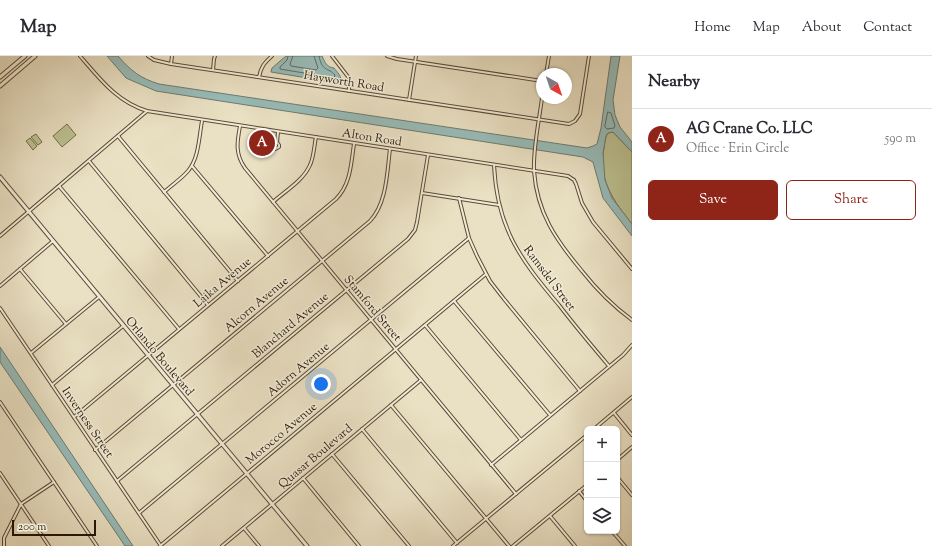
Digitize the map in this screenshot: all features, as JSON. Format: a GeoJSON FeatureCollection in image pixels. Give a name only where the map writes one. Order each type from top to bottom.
{"type":"FeatureCollection","features":[{"type":"Feature","properties":{"kind":"street"},"geometry":{"type":"LineString","coordinates":[[0,77],[25,56]]}},
{"type":"Feature","properties":{"kind":"street"},"geometry":{"type":"LineString","coordinates":[[0,86],[35,56]]}},
{"type":"Feature","properties":{"kind":"street","name":"Alton Road"},"geometry":{"type":"LineString","coordinates":[[80,56],[114,95],[128,104],[147,111],[568,176],[574,180],[582,203],[590,218],[632,269]]}},
{"type":"Feature","properties":{"kind":"street","name":"Hayworth Road"},"geometry":{"type":"LineString","coordinates":[[148,56],[154,60],[171,64],[569,124],[579,118],[589,56]]}},
{"type":"Feature","properties":{"kind":"street"},"geometry":{"type":"LineString","coordinates":[[171,64],[172,56]]}},
{"type":"Feature","properties":{"kind":"street"},"geometry":{"type":"LineString","coordinates":[[213,70],[215,56]]}},
{"type":"Feature","properties":{"kind":"street"},"geometry":{"type":"LineString","coordinates":[[259,77],[260,69],[263,64],[272,56]]}},
{"type":"Feature","properties":{"kind":"street"},"geometry":{"type":"LineString","coordinates":[[332,56],[349,78],[348,91]]}},
{"type":"Feature","properties":{"kind":"street"},"geometry":{"type":"LineString","coordinates":[[387,56],[396,59],[536,80]]}},
{"type":"Feature","properties":{"kind":"street"},"geometry":{"type":"LineString","coordinates":[[409,100],[416,56]]}},
{"type":"Feature","properties":{"kind":"street"},"geometry":{"type":"LineString","coordinates":[[547,68],[549,56]]}},
{"type":"Feature","properties":{"kind":"street"},"geometry":{"type":"LineString","coordinates":[[541,104],[536,138],[534,171],[540,203],[547,221],[556,239],[598,291],[614,307],[632,320]]}},
{"type":"Feature","properties":{"kind":"street"},"geometry":{"type":"LineString","coordinates":[[0,236],[147,111]]}},
{"type":"Feature","properties":{"kind":"street"},"geometry":{"type":"LineString","coordinates":[[164,192],[186,174],[192,166],[196,154],[202,120]]}},
{"type":"Feature","properties":{"kind":"street","name":"Stamford Street"},"geometry":{"type":"LineString","coordinates":[[240,126],[237,150],[240,161],[245,168],[516,494]]}},
{"type":"Feature","properties":{"kind":"street"},"geometry":{"type":"LineString","coordinates":[[276,142],[278,132]]}},
{"type":"Feature","properties":{"kind":"street"},"geometry":{"type":"LineString","coordinates":[[118,136],[238,281]]}},
{"type":"Feature","properties":{"kind":"street"},"geometry":{"type":"LineString","coordinates":[[272,202],[307,171],[312,159],[316,137]]}},
{"type":"Feature","properties":{"kind":"street","name":"Laika Avenue"},"geometry":{"type":"LineString","coordinates":[[74,418],[336,199],[343,191],[348,178],[354,143]]}},
{"type":"Feature","properties":{"kind":"street","name":"Alcorn Avenue"},"geometry":{"type":"LineString","coordinates":[[95,450],[370,221],[377,212],[382,199],[390,149]]}},
{"type":"Feature","properties":{"kind":"street","name":"Blanchard Avenue"},"geometry":{"type":"LineString","coordinates":[[117,482],[411,236],[418,222],[428,155]]}},
{"type":"Feature","properties":{"kind":"street"},"geometry":{"type":"LineString","coordinates":[[89,161],[208,305]]}},
{"type":"Feature","properties":{"kind":"street","name":"Ramsdel Street"},"geometry":{"type":"LineString","coordinates":[[494,165],[499,205],[509,235],[526,265],[609,366]]}},
{"type":"Feature","properties":{"kind":"street"},"geometry":{"type":"LineString","coordinates":[[192,166],[268,256]]}},
{"type":"Feature","properties":{"kind":"street","name":"Orlando Boulevard"},"geometry":{"type":"LineString","coordinates":[[0,177],[3,183],[29,212],[307,546]]}},
{"type":"Feature","properties":{"kind":"street"},"geometry":{"type":"LineString","coordinates":[[59,186],[179,330]]}},
{"type":"Feature","properties":{"kind":"street"},"geometry":{"type":"LineString","coordinates":[[422,193],[499,205]]}},
{"type":"Feature","properties":{"kind":"street"},"geometry":{"type":"LineString","coordinates":[[459,198],[469,238],[486,274],[504,299],[580,391]]}},
{"type":"Feature","properties":{"kind":"street","name":"Adorn Avenue"},"geometry":{"type":"LineString","coordinates":[[139,514],[469,238]]}},
{"type":"Feature","properties":{"kind":"street"},"geometry":{"type":"LineString","coordinates":[[0,286],[53,241]]}},
{"type":"Feature","properties":{"kind":"street"},"geometry":{"type":"LineString","coordinates":[[20,269],[66,324]]}},
{"type":"Feature","properties":{"kind":"street","name":"Morocco Avenue"},"geometry":{"type":"LineString","coordinates":[[160,546],[486,274]]}},
{"type":"Feature","properties":{"kind":"street"},"geometry":{"type":"LineString","coordinates":[[31,354],[99,296]]}},
{"type":"Feature","properties":{"kind":"street"},"geometry":{"type":"LineString","coordinates":[[454,300],[550,416]]}},
{"type":"Feature","properties":{"kind":"street","name":"Inverness Street"},"geometry":{"type":"LineString","coordinates":[[0,308],[160,546]]}},
{"type":"Feature","properties":{"kind":"street"},"geometry":{"type":"LineString","coordinates":[[425,325],[521,440]]}},
{"type":"Feature","properties":{"kind":"street"},"geometry":{"type":"LineString","coordinates":[[52,386],[124,326]]}},
{"type":"Feature","properties":{"kind":"street"},"geometry":{"type":"LineString","coordinates":[[491,465],[580,391],[632,345]]}},
{"type":"Feature","properties":{"kind":"street","name":"Quasar Boulevard"},"geometry":{"type":"LineString","coordinates":[[222,546],[421,380]]}},
{"type":"Feature","properties":{"kind":"street"},"geometry":{"type":"LineString","coordinates":[[598,426],[632,397]]}},
{"type":"Feature","properties":{"kind":"street"},"geometry":{"type":"LineString","coordinates":[[0,402],[97,546]]}},
{"type":"Feature","properties":{"kind":"street"},"geometry":{"type":"LineString","coordinates":[[391,405],[509,546]]}},
{"type":"Feature","properties":{"kind":"street"},"geometry":{"type":"LineString","coordinates":[[614,413],[632,435]]}},
{"type":"Feature","properties":{"kind":"street"},"geometry":{"type":"LineString","coordinates":[[362,429],[456,543]]}},
{"type":"Feature","properties":{"kind":"street"},"geometry":{"type":"LineString","coordinates":[[453,546],[584,437]]}},
{"type":"Feature","properties":{"kind":"street"},"geometry":{"type":"LineString","coordinates":[[620,457],[632,447]]}},
{"type":"Feature","properties":{"kind":"street"},"geometry":{"type":"LineString","coordinates":[[332,454],[409,546]]}},
{"type":"Feature","properties":{"kind":"street"},"geometry":{"type":"LineString","coordinates":[[0,473],[49,546]]}},
{"type":"Feature","properties":{"kind":"street"},"geometry":{"type":"LineString","coordinates":[[303,478],[359,546]]}},
{"type":"Feature","properties":{"kind":"street"},"geometry":{"type":"LineString","coordinates":[[620,481],[632,495]]}},
{"type":"Feature","properties":{"kind":"street"},"geometry":{"type":"LineString","coordinates":[[4,546],[4,538],[21,504],[54,482]]}},
{"type":"Feature","properties":{"kind":"street"},"geometry":{"type":"LineString","coordinates":[[513,546],[584,487]]}},
{"type":"Feature","properties":{"kind":"street"},"geometry":{"type":"LineString","coordinates":[[579,491],[585,498]]}},
{"type":"Feature","properties":{"kind":"street"},"geometry":{"type":"LineString","coordinates":[[550,516],[574,546]]}},
{"type":"Feature","properties":{"kind":"street"},"geometry":{"type":"LineString","coordinates":[[244,528],[259,546]]}},
{"type":"Feature","properties":{"kind":"street"},"geometry":{"type":"LineString","coordinates":[[615,534],[625,546]]}},
{"type":"Feature","properties":{"kind":"green space"},"geometry":{"type":"Polygon","coordinates":[[[67,124],[76,135],[62,147],[53,136],[67,124]]]}},
{"type":"Feature","properties":{"kind":"green space"},"geometry":{"type":"Polygon","coordinates":[[[613,132],[632,152],[632,224],[613,198],[605,180],[603,159],[606,138],[608,133],[613,132]]]}},
{"type":"Feature","properties":{"kind":"green space"},"geometry":{"type":"Polygon","coordinates":[[[36,134],[42,142],[38,145],[31,137],[36,134]]]}},
{"type":"Feature","properties":{"kind":"green space"},"geometry":{"type":"Polygon","coordinates":[[[30,138],[37,146],[33,150],[26,141],[30,138]]]}},
{"type":"Feature","properties":{"kind":"water"},"geometry":{"type":"Polygon","coordinates":[[[107,56],[118,56],[136,73],[159,84],[587,148],[597,144],[601,128],[611,56],[620,56],[613,100],[615,115],[620,127],[632,142],[632,152],[613,132],[608,133],[606,136],[603,153],[605,180],[612,198],[632,224],[632,236],[603,198],[593,162],[583,157],[156,91],[126,78],[107,56]]]}},
{"type":"Feature","properties":{"kind":"water"},"geometry":{"type":"Polygon","coordinates":[[[286,56],[322,56],[327,65],[334,68],[341,80],[337,83],[271,72],[272,68],[286,56]]]}},
{"type":"Feature","properties":{"kind":"water"},"geometry":{"type":"Polygon","coordinates":[[[0,347],[133,546],[125,546],[0,362],[0,347]]]}},
{"type":"Feature","properties":{"kind":"place","name":"AG Crane Co. LLC"},"geometry":{"type":"Point","coordinates":[262,143]}}]}
